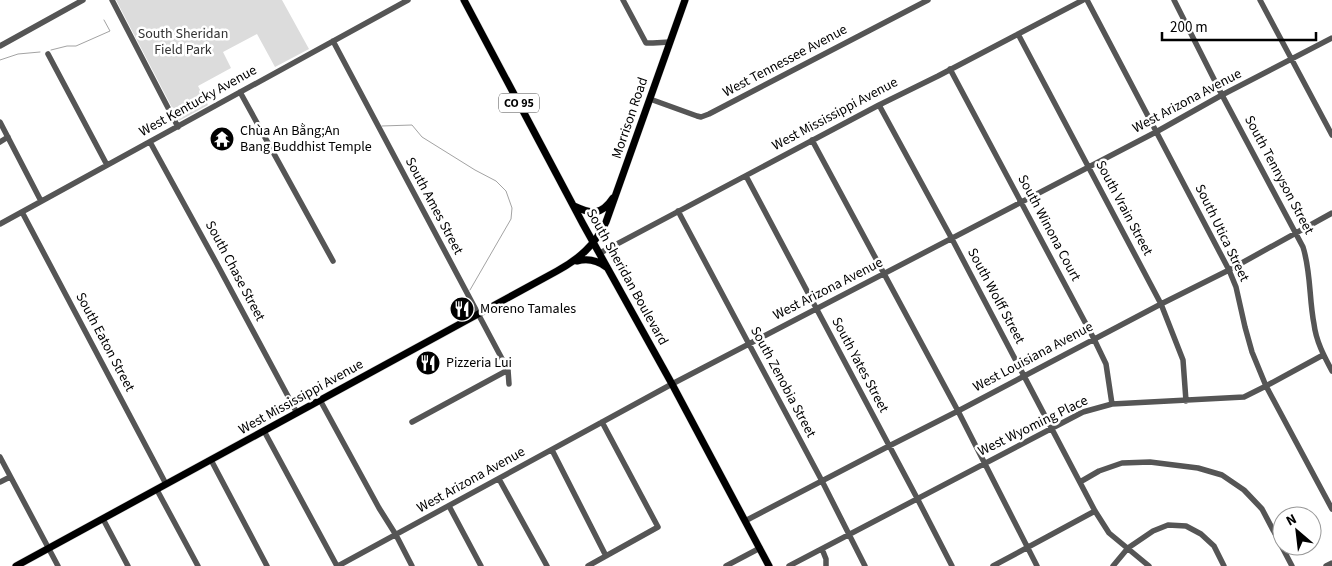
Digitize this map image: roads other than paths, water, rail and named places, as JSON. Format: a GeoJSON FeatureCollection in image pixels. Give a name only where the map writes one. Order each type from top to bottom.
{"type":"FeatureCollection","features":[{"type":"Feature","properties":{"kind":"main road","name":"South Sheridan Boulevard"},"geometry":{"type":"LineString","coordinates":[[464,0],[769,566]]}},
{"type":"Feature","properties":{"kind":"main road","name":"Morrison Road"},"geometry":{"type":"LineString","coordinates":[[594,243],[606,222],[685,0]]}},
{"type":"Feature","properties":{"kind":"main road"},"geometry":{"type":"LineString","coordinates":[[574,206],[589,212],[598,212],[608,205],[617,192]]}},
{"type":"Feature","properties":{"kind":"main road","name":"West Mississippi Avenue"},"geometry":{"type":"LineString","coordinates":[[16,566],[572,263],[594,243]]}},
{"type":"Feature","properties":{"kind":"main road"},"geometry":{"type":"LineString","coordinates":[[572,263],[592,260],[610,271]]}},
{"type":"Feature","properties":{"kind":"street"},"geometry":{"type":"LineString","coordinates":[[0,46],[81,0]]}},
{"type":"Feature","properties":{"kind":"street"},"geometry":{"type":"LineString","coordinates":[[112,0],[178,126]]}},
{"type":"Feature","properties":{"kind":"street","name":"West Kentucky Avenue"},"geometry":{"type":"LineString","coordinates":[[0,224],[408,0]]}},
{"type":"Feature","properties":{"kind":"street"},"geometry":{"type":"LineString","coordinates":[[623,0],[646,43],[670,42]]}},
{"type":"Feature","properties":{"kind":"street","name":"West Tennessee Avenue"},"geometry":{"type":"LineString","coordinates":[[650,99],[701,117],[928,0]]}},
{"type":"Feature","properties":{"kind":"street","name":"West Mississippi Avenue"},"geometry":{"type":"LineString","coordinates":[[600,253],[812,140],[1083,0]]}},
{"type":"Feature","properties":{"kind":"street","name":"South Utica Street"},"geometry":{"type":"LineString","coordinates":[[1087,0],[1229,270],[1236,287],[1252,352],[1266,386],[1332,509]]}},
{"type":"Feature","properties":{"kind":"street","name":"South Tennyson Street"},"geometry":{"type":"LineString","coordinates":[[1174,0],[1222,96],[1303,247],[1317,338],[1323,355],[1332,371]]}},
{"type":"Feature","properties":{"kind":"street"},"geometry":{"type":"LineString","coordinates":[[1260,0],[1332,135]]}},
{"type":"Feature","properties":{"kind":"street","name":"South Vrain Street"},"geometry":{"type":"LineString","coordinates":[[1018,34],[1161,304],[1183,360],[1186,400]]}},
{"type":"Feature","properties":{"kind":"street","name":"West Arizona Avenue"},"geometry":{"type":"LineString","coordinates":[[338,566],[672,384],[952,239],[1332,38]]}},
{"type":"Feature","properties":{"kind":"street","name":"South Ames Street"},"geometry":{"type":"LineString","coordinates":[[333,41],[508,370],[509,384]]}},
{"type":"Feature","properties":{"kind":"street"},"geometry":{"type":"LineString","coordinates":[[48,54],[107,165]]}},
{"type":"Feature","properties":{"kind":"street","name":"South Winona Court"},"geometry":{"type":"LineString","coordinates":[[950,69],[1094,339],[1106,364],[1112,404]]}},
{"type":"Feature","properties":{"kind":"street"},"geometry":{"type":"LineString","coordinates":[[240,92],[333,260]]}},
{"type":"Feature","properties":{"kind":"street","name":"South Wolff Street"},"geometry":{"type":"LineString","coordinates":[[879,105],[1096,511],[1109,533],[1149,566]]}},
{"type":"Feature","properties":{"kind":"street"},"geometry":{"type":"LineString","coordinates":[[0,122],[41,201]]}},
{"type":"Feature","properties":{"kind":"street"},"geometry":{"type":"LineString","coordinates":[[0,142],[8,137]]}},
{"type":"Feature","properties":{"kind":"street"},"geometry":{"type":"LineString","coordinates":[[812,140],[958,411],[1037,566]]}},
{"type":"Feature","properties":{"kind":"street","name":"South Chase Street"},"geometry":{"type":"LineString","coordinates":[[150,142],[297,414]]}},
{"type":"Feature","properties":{"kind":"street","name":"South Yates Street"},"geometry":{"type":"LineString","coordinates":[[746,176],[952,566]]}},
{"type":"Feature","properties":{"kind":"street","name":"South Zenobia Street"},"geometry":{"type":"LineString","coordinates":[[678,211],[865,566]]}},
{"type":"Feature","properties":{"kind":"street","name":"South Eaton Street"},"geometry":{"type":"LineString","coordinates":[[22,212],[166,484]]}},
{"type":"Feature","properties":{"kind":"street","name":"West Louisiana Avenue"},"geometry":{"type":"LineString","coordinates":[[745,521],[1229,270],[1332,214]]}},
{"type":"Feature","properties":{"kind":"street","name":"West Wyoming Place"},"geometry":{"type":"LineString","coordinates":[[789,566],[1083,412],[1112,404],[1244,396],[1323,355]]}},
{"type":"Feature","properties":{"kind":"street"},"geometry":{"type":"LineString","coordinates":[[412,422],[508,370]]}},
{"type":"Feature","properties":{"kind":"street"},"geometry":{"type":"LineString","coordinates":[[320,400],[412,566]]}},
{"type":"Feature","properties":{"kind":"street"},"geometry":{"type":"LineString","coordinates":[[588,566],[658,527],[602,422]]}},
{"type":"Feature","properties":{"kind":"street"},"geometry":{"type":"LineString","coordinates":[[264,431],[338,566]]}},
{"type":"Feature","properties":{"kind":"street"},"geometry":{"type":"LineString","coordinates":[[552,450],[606,556]]}},
{"type":"Feature","properties":{"kind":"street"},"geometry":{"type":"LineString","coordinates":[[0,458],[58,566]]}},
{"type":"Feature","properties":{"kind":"street"},"geometry":{"type":"LineString","coordinates":[[211,460],[267,566]]}},
{"type":"Feature","properties":{"kind":"street"},"geometry":{"type":"LineString","coordinates":[[1080,482],[1100,471],[1122,463],[1150,462],[1198,468],[1222,475],[1244,490],[1262,509],[1292,566]]}},
{"type":"Feature","properties":{"kind":"street"},"geometry":{"type":"LineString","coordinates":[[0,482],[10,477]]}},
{"type":"Feature","properties":{"kind":"street"},"geometry":{"type":"LineString","coordinates":[[499,478],[547,566]]}},
{"type":"Feature","properties":{"kind":"street"},"geometry":{"type":"LineString","coordinates":[[157,490],[198,566]]}},
{"type":"Feature","properties":{"kind":"street"},"geometry":{"type":"LineString","coordinates":[[448,506],[481,566]]}},
{"type":"Feature","properties":{"kind":"street"},"geometry":{"type":"LineString","coordinates":[[993,566],[1096,511]]}},
{"type":"Feature","properties":{"kind":"street"},"geometry":{"type":"LineString","coordinates":[[103,519],[128,566]]}},
{"type":"Feature","properties":{"kind":"street"},"geometry":{"type":"LineString","coordinates":[[1112,566],[1128,548],[1153,531],[1168,525],[1186,526],[1202,534],[1214,546],[1224,566]]}},
{"type":"Feature","properties":{"kind":"street"},"geometry":{"type":"LineString","coordinates":[[726,566],[760,548]]}},
{"type":"Feature","properties":{"kind":"street"},"geometry":{"type":"LineString","coordinates":[[822,549],[826,559],[826,566]]}},
{"type":"Feature","properties":{"kind":"street"},"geometry":{"type":"LineString","coordinates":[[1326,566],[1332,563]]}},
{"type":"Feature","properties":{"kind":"waterway"},"geometry":{"type":"LineString","coordinates":[[51,50],[76,46],[110,31],[104,20]]}},
{"type":"Feature","properties":{"kind":"waterway"},"geometry":{"type":"LineString","coordinates":[[0,60],[18,54],[40,52]]}},
{"type":"Feature","properties":{"kind":"waterway"},"geometry":{"type":"LineString","coordinates":[[382,126],[412,125],[422,137],[496,181],[506,191],[512,208],[511,219],[470,290]]}},
{"type":"Feature","properties":{"kind":"waterway"},"geometry":{"type":"LineString","coordinates":[[457,311],[463,302]]}},
{"type":"Feature","properties":{"kind":"place","name":"Chùa An Bằng;An Bang Buddhist Temple"},"geometry":{"type":"Point","coordinates":[222,139]}},
{"type":"Feature","properties":{"kind":"place","name":"Moreno Tamales"},"geometry":{"type":"Point","coordinates":[462,309]}},
{"type":"Feature","properties":{"kind":"place","name":"Pizzeria Lui"},"geometry":{"type":"Point","coordinates":[428,363]}},
{"type":"Feature","properties":{"kind":"park label","name":"South Sheridan Field Park"},"geometry":{"type":"Point","coordinates":[183,42]}}]}
